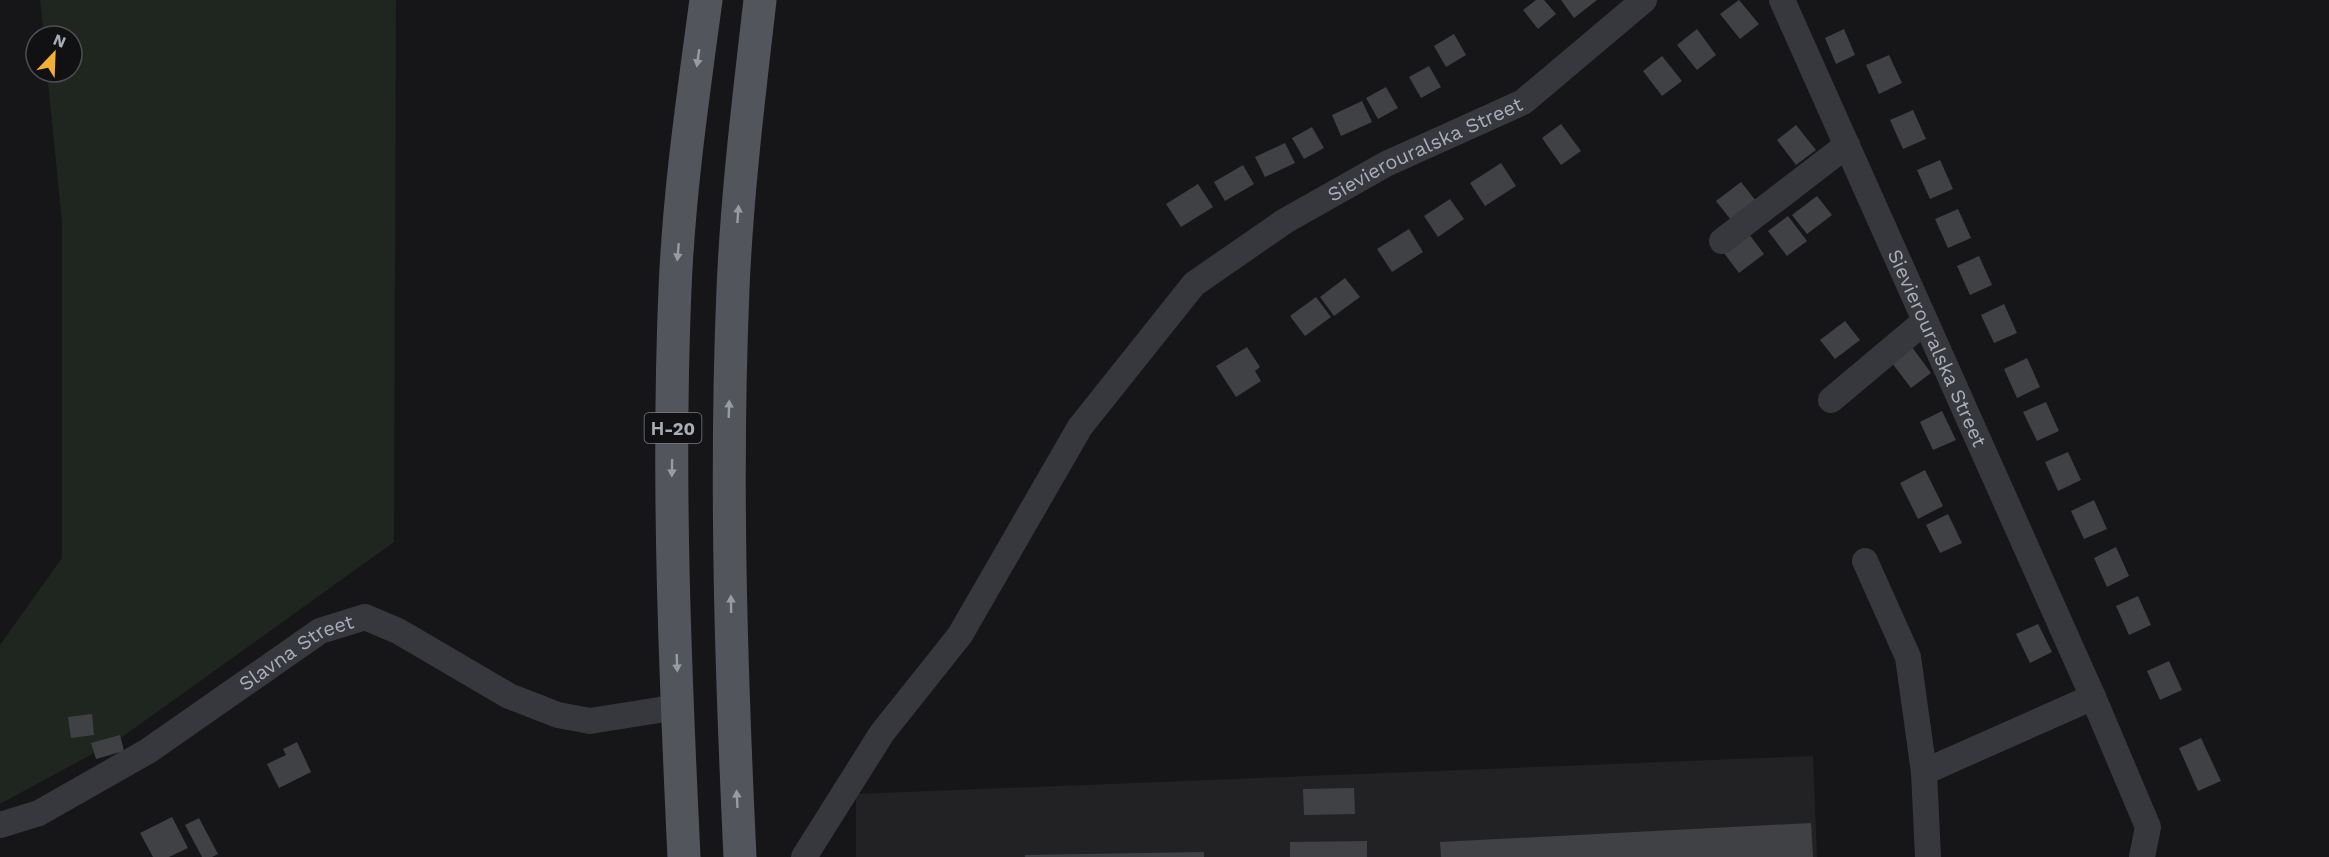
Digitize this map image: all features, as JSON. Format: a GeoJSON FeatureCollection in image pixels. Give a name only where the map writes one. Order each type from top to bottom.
{"type":"FeatureCollection","features":[{"type":"Feature","properties":{"kind":"main road","name":"Н-20"},"geometry":{"type":"LineString","coordinates":[[684,857],[671,491],[675,288],[690,120],[705,0]]}},
{"type":"Feature","properties":{"kind":"main road","name":"Н-20"},"geometry":{"type":"LineString","coordinates":[[740,857],[733,694],[728,448],[733,288],[746,121],[760,0]]}},
{"type":"Feature","properties":{"kind":"street","name":"Sievierouralska Street"},"geometry":{"type":"LineString","coordinates":[[804,857],[882,733],[960,635],[1080,427],[1194,284],[1285,221],[1386,164],[1523,102],[1644,0]]}},
{"type":"Feature","properties":{"kind":"street","name":"Sievierouralska Street"},"geometry":{"type":"LineString","coordinates":[[1782,0],[2093,697],[2148,827],[2142,857]]}},
{"type":"Feature","properties":{"kind":"street"},"geometry":{"type":"LineString","coordinates":[[1722,241],[1847,145]]}},
{"type":"Feature","properties":{"kind":"street"},"geometry":{"type":"LineString","coordinates":[[1831,400],[1925,321]]}},
{"type":"Feature","properties":{"kind":"street"},"geometry":{"type":"LineString","coordinates":[[1864,561],[1908,657],[1924,772],[1928,857]]}},
{"type":"Feature","properties":{"kind":"street","name":"Slavna Street"},"geometry":{"type":"LineString","coordinates":[[0,825],[39,813],[148,751],[320,632],[365,617],[398,631],[509,696],[558,715],[590,721],[678,707]]}},
{"type":"Feature","properties":{"kind":"street"},"geometry":{"type":"LineString","coordinates":[[1924,772],[2093,697]]}},
{"type":"Feature","properties":{"kind":"shaded area"},"geometry":{"type":"Polygon","coordinates":[[[40,0],[396,0],[394,542],[118,740],[0,804],[0,645],[62,558],[62,223],[48,84],[84,84],[84,24],[43,24],[40,0]]]}},
{"type":"Feature","properties":{"kind":"shaded area"},"geometry":{"type":"Polygon","coordinates":[[[1813,756],[1817,857],[856,857],[856,794],[1813,756]]]}},
{"type":"Feature","properties":{"kind":"building"},"geometry":{"type":"Polygon","coordinates":[[[1536,0],[1544,0],[1556,14],[1538,29],[1523,10],[1536,0]]]}},
{"type":"Feature","properties":{"kind":"building"},"geometry":{"type":"Polygon","coordinates":[[[1561,0],[1597,0],[1574,18],[1561,0]]]}},
{"type":"Feature","properties":{"kind":"building"},"geometry":{"type":"Polygon","coordinates":[[[1739,0],[1759,24],[1740,39],[1720,14],[1739,0]]]}},
{"type":"Feature","properties":{"kind":"building"},"geometry":{"type":"Polygon","coordinates":[[[1697,29],[1716,55],[1697,70],[1677,45],[1697,29]]]}},
{"type":"Feature","properties":{"kind":"building"},"geometry":{"type":"Polygon","coordinates":[[[1844,29],[1855,55],[1836,64],[1825,38],[1844,29]]]}},
{"type":"Feature","properties":{"kind":"building"},"geometry":{"type":"Polygon","coordinates":[[[1454,34],[1466,55],[1446,67],[1434,46],[1454,34]]]}},
{"type":"Feature","properties":{"kind":"building"},"geometry":{"type":"Polygon","coordinates":[[[1889,55],[1902,83],[1879,94],[1866,65],[1889,55]]]}},
{"type":"Feature","properties":{"kind":"building"},"geometry":{"type":"Polygon","coordinates":[[[1662,56],[1682,81],[1662,96],[1643,71],[1662,56]]]}},
{"type":"Feature","properties":{"kind":"building"},"geometry":{"type":"Polygon","coordinates":[[[1429,66],[1441,87],[1421,98],[1409,77],[1429,66]]]}},
{"type":"Feature","properties":{"kind":"building"},"geometry":{"type":"Polygon","coordinates":[[[1386,87],[1398,108],[1378,119],[1366,98],[1386,87]]]}},
{"type":"Feature","properties":{"kind":"building"},"geometry":{"type":"Polygon","coordinates":[[[1362,101],[1372,122],[1341,136],[1332,115],[1362,101]]]}},
{"type":"Feature","properties":{"kind":"building"},"geometry":{"type":"Polygon","coordinates":[[[1913,110],[1926,139],[1903,149],[1890,120],[1913,110]]]}},
{"type":"Feature","properties":{"kind":"building"},"geometry":{"type":"Polygon","coordinates":[[[1561,124],[1581,151],[1561,165],[1542,138],[1561,124]]]}},
{"type":"Feature","properties":{"kind":"building"},"geometry":{"type":"Polygon","coordinates":[[[1796,125],[1816,150],[1796,165],[1777,140],[1796,125]]]}},
{"type":"Feature","properties":{"kind":"building"},"geometry":{"type":"Polygon","coordinates":[[[1312,127],[1324,148],[1304,159],[1292,138],[1312,127]]]}},
{"type":"Feature","properties":{"kind":"building"},"geometry":{"type":"Polygon","coordinates":[[[1285,143],[1295,163],[1265,177],[1255,157],[1285,143]]]}},
{"type":"Feature","properties":{"kind":"building"},"geometry":{"type":"Polygon","coordinates":[[[1940,160],[1953,189],[1930,199],[1917,170],[1940,160]]]}},
{"type":"Feature","properties":{"kind":"building"},"geometry":{"type":"Polygon","coordinates":[[[1501,163],[1516,186],[1485,206],[1470,183],[1501,163]]]}},
{"type":"Feature","properties":{"kind":"building"},"geometry":{"type":"Polygon","coordinates":[[[1243,165],[1254,184],[1225,201],[1214,182],[1243,165]]]}},
{"type":"Feature","properties":{"kind":"building"},"geometry":{"type":"Polygon","coordinates":[[[1741,182],[1756,201],[1731,220],[1716,201],[1741,182]]]}},
{"type":"Feature","properties":{"kind":"building"},"geometry":{"type":"Polygon","coordinates":[[[1198,184],[1213,207],[1181,227],[1166,204],[1198,184]]]}},
{"type":"Feature","properties":{"kind":"building"},"geometry":{"type":"Polygon","coordinates":[[[1817,196],[1832,215],[1807,234],[1792,215],[1817,196]]]}},
{"type":"Feature","properties":{"kind":"building"},"geometry":{"type":"Polygon","coordinates":[[[1450,199],[1464,219],[1438,237],[1424,216],[1450,199]]]}},
{"type":"Feature","properties":{"kind":"building"},"geometry":{"type":"Polygon","coordinates":[[[1958,209],[1971,238],[1948,248],[1935,219],[1958,209]]]}},
{"type":"Feature","properties":{"kind":"building"},"geometry":{"type":"Polygon","coordinates":[[[1788,216],[1807,241],[1787,256],[1768,231],[1788,216]]]}},
{"type":"Feature","properties":{"kind":"building"},"geometry":{"type":"Polygon","coordinates":[[[1409,229],[1423,252],[1392,272],[1377,249],[1409,229]]]}},
{"type":"Feature","properties":{"kind":"building"},"geometry":{"type":"Polygon","coordinates":[[[1749,234],[1764,254],[1739,273],[1724,253],[1749,234]]]}},
{"type":"Feature","properties":{"kind":"building"},"geometry":{"type":"Polygon","coordinates":[[[1979,256],[1992,285],[1970,295],[1957,266],[1979,256]]]}},
{"type":"Feature","properties":{"kind":"building"},"geometry":{"type":"Polygon","coordinates":[[[1345,278],[1360,297],[1334,316],[1320,297],[1345,278]]]}},
{"type":"Feature","properties":{"kind":"building"},"geometry":{"type":"Polygon","coordinates":[[[1316,297],[1331,317],[1305,336],[1290,316],[1316,297]]]}},
{"type":"Feature","properties":{"kind":"building"},"geometry":{"type":"Polygon","coordinates":[[[2004,304],[2017,333],[1994,343],[1981,315],[2004,304]]]}},
{"type":"Feature","properties":{"kind":"building"},"geometry":{"type":"Polygon","coordinates":[[[1845,321],[1860,340],[1835,359],[1820,340],[1845,321]]]}},
{"type":"Feature","properties":{"kind":"building"},"geometry":{"type":"Polygon","coordinates":[[[1247,347],[1260,367],[1255,371],[1261,381],[1236,397],[1216,366],[1247,347]]]}},
{"type":"Feature","properties":{"kind":"building"},"geometry":{"type":"Polygon","coordinates":[[[1912,347],[1931,373],[1911,388],[1892,363],[1912,347]]]}},
{"type":"Feature","properties":{"kind":"building"},"geometry":{"type":"Polygon","coordinates":[[[2027,358],[2040,387],[2017,398],[2004,369],[2027,358]]]}},
{"type":"Feature","properties":{"kind":"building"},"geometry":{"type":"Polygon","coordinates":[[[2046,402],[2059,431],[2037,441],[2023,412],[2046,402]]]}},
{"type":"Feature","properties":{"kind":"building"},"geometry":{"type":"Polygon","coordinates":[[[1942,411],[1956,440],[1933,450],[1920,422],[1942,411]]]}},
{"type":"Feature","properties":{"kind":"building"},"geometry":{"type":"Polygon","coordinates":[[[2068,452],[2081,480],[2058,491],[2045,462],[2068,452]]]}},
{"type":"Feature","properties":{"kind":"building"},"geometry":{"type":"Polygon","coordinates":[[[1925,470],[1943,506],[1918,519],[1900,483],[1925,470]]]}},
{"type":"Feature","properties":{"kind":"building"},"geometry":{"type":"Polygon","coordinates":[[[2094,500],[2107,529],[2084,539],[2071,511],[2094,500]]]}},
{"type":"Feature","properties":{"kind":"building"},"geometry":{"type":"Polygon","coordinates":[[[1948,514],[1962,543],[1940,553],[1926,525],[1948,514]]]}},
{"type":"Feature","properties":{"kind":"building"},"geometry":{"type":"Polygon","coordinates":[[[2116,547],[2129,576],[2107,587],[2094,558],[2116,547]]]}},
{"type":"Feature","properties":{"kind":"building"},"geometry":{"type":"Polygon","coordinates":[[[2138,596],[2151,625],[2129,635],[2116,606],[2138,596]]]}},
{"type":"Feature","properties":{"kind":"building"},"geometry":{"type":"Polygon","coordinates":[[[2038,624],[2052,652],[2030,663],[2016,634],[2038,624]]]}},
{"type":"Feature","properties":{"kind":"building"},"geometry":{"type":"Polygon","coordinates":[[[2169,661],[2182,690],[2160,700],[2147,671],[2169,661]]]}},
{"type":"Feature","properties":{"kind":"building"},"geometry":{"type":"Polygon","coordinates":[[[92,714],[94,735],[71,738],[68,717],[92,714]]]}},
{"type":"Feature","properties":{"kind":"building"},"geometry":{"type":"Polygon","coordinates":[[[120,735],[124,751],[96,759],[91,743],[120,735]]]}},
{"type":"Feature","properties":{"kind":"building"},"geometry":{"type":"Polygon","coordinates":[[[2201,738],[2221,781],[2198,791],[2179,748],[2201,738]]]}},
{"type":"Feature","properties":{"kind":"building"},"geometry":{"type":"Polygon","coordinates":[[[297,742],[311,772],[279,788],[267,764],[286,755],[283,749],[297,742]]]}},
{"type":"Feature","properties":{"kind":"building"},"geometry":{"type":"Polygon","coordinates":[[[1354,788],[1355,814],[1304,815],[1303,789],[1354,788]]]}},
{"type":"Feature","properties":{"kind":"building"},"geometry":{"type":"Polygon","coordinates":[[[172,817],[188,848],[169,857],[153,857],[140,833],[172,817]]]}},
{"type":"Feature","properties":{"kind":"building"},"geometry":{"type":"Polygon","coordinates":[[[199,818],[218,854],[212,857],[202,857],[185,825],[199,818]]]}},
{"type":"Feature","properties":{"kind":"building"},"geometry":{"type":"Polygon","coordinates":[[[1811,823],[1813,857],[1441,857],[1440,842],[1811,823]]]}},
{"type":"Feature","properties":{"kind":"building"},"geometry":{"type":"Polygon","coordinates":[[[1367,841],[1367,857],[1290,857],[1290,842],[1367,841]]]}},
{"type":"Feature","properties":{"kind":"building"},"geometry":{"type":"Polygon","coordinates":[[[1204,852],[1204,857],[1025,857],[1025,855],[1204,852]]]}}]}
